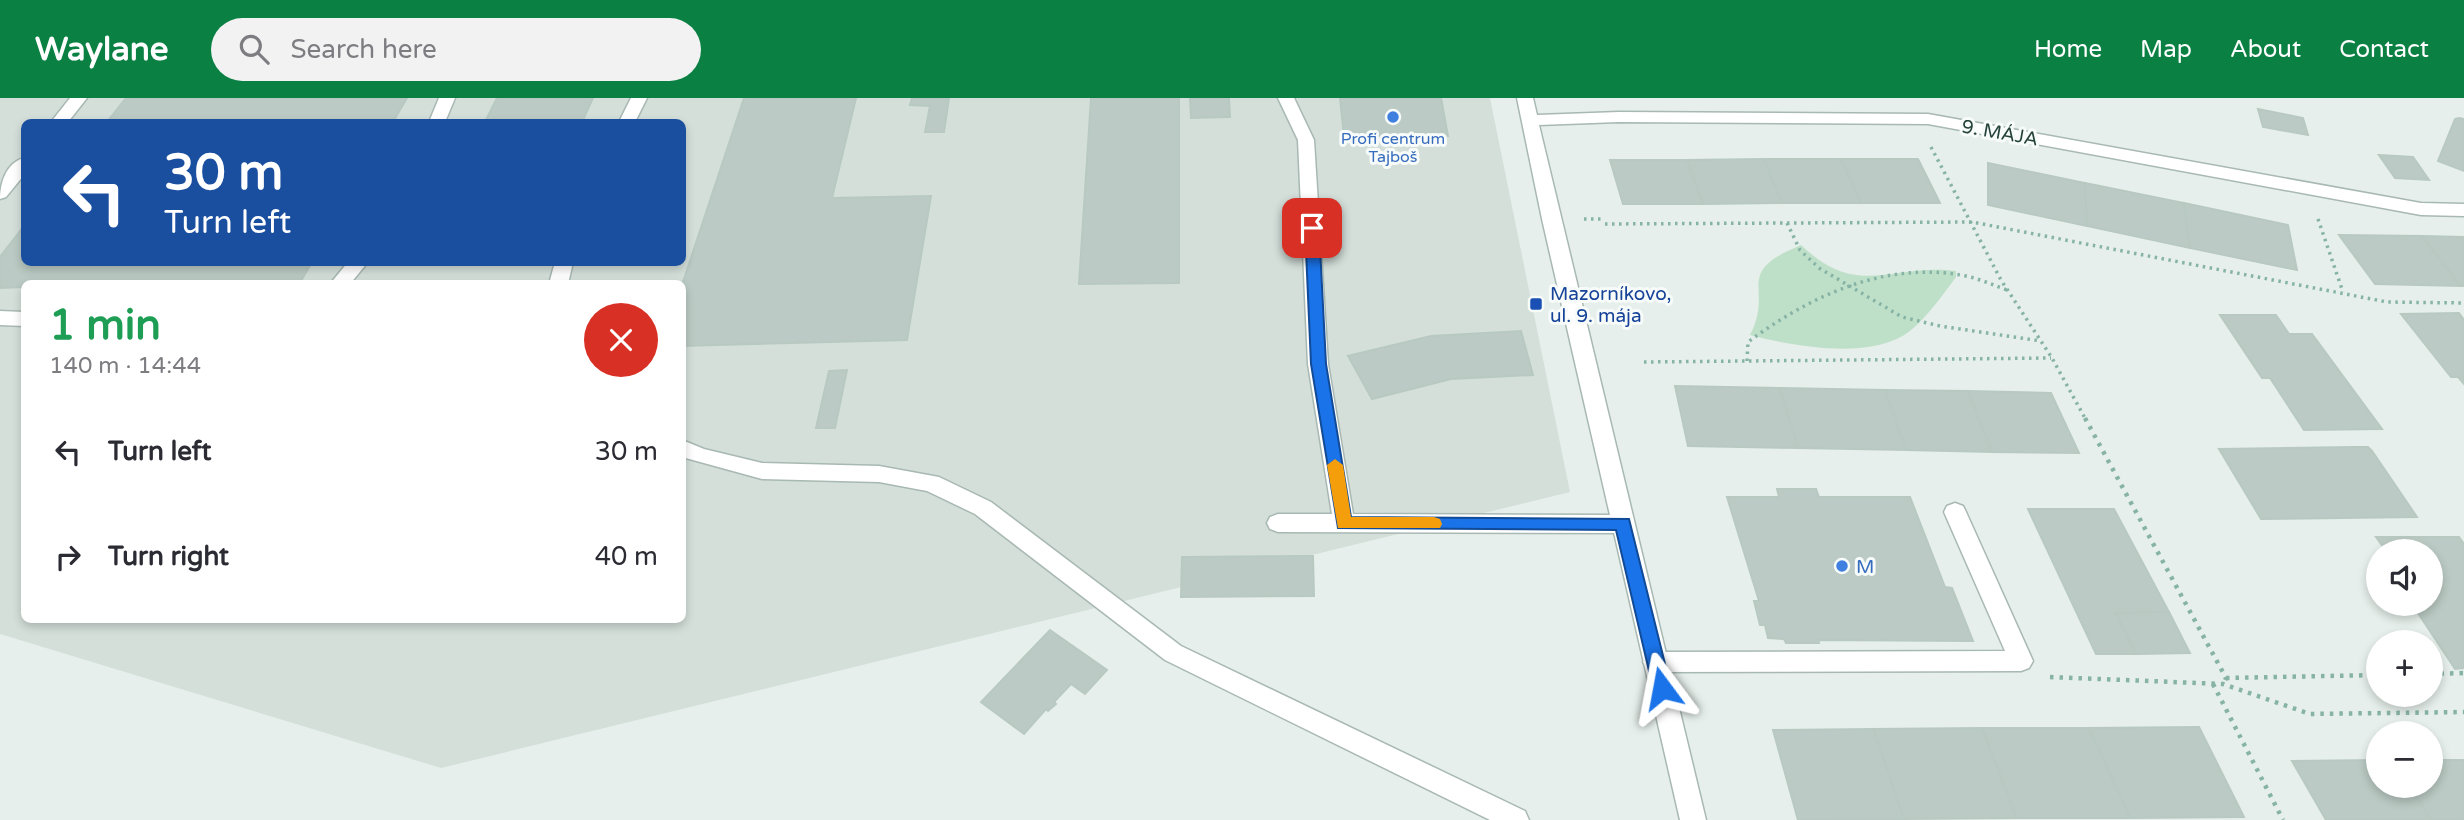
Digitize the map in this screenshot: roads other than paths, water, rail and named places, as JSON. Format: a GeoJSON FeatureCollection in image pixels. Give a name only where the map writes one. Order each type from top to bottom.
{"type":"FeatureCollection","features":[{"type":"Feature","properties":{"kind":"street"},"geometry":{"type":"LineString","coordinates":[[62,119],[79,98]]}},
{"type":"Feature","properties":{"kind":"street"},"geometry":{"type":"LineString","coordinates":[[438,119],[447,98]]}},
{"type":"Feature","properties":{"kind":"street"},"geometry":{"type":"LineString","coordinates":[[629,119],[639,98]]}},
{"type":"Feature","properties":{"kind":"street"},"geometry":{"type":"LineString","coordinates":[[1286,98],[1306,140],[1318,364],[1344,524]]}},
{"type":"Feature","properties":{"kind":"street"},"geometry":{"type":"LineString","coordinates":[[1525,98],[1693,820]]}},
{"type":"Feature","properties":{"kind":"street"},"geometry":{"type":"LineString","coordinates":[[1613,98],[1619,117]]}},
{"type":"Feature","properties":{"kind":"street","name":"9. MÁJA"},"geometry":{"type":"LineString","coordinates":[[1531,120],[1619,117],[1928,119],[2421,209],[2464,210]]}},
{"type":"Feature","properties":{"kind":"street"},"geometry":{"type":"LineString","coordinates":[[0,194],[21,168]]}},
{"type":"Feature","properties":{"kind":"street"},"geometry":{"type":"LineString","coordinates":[[343,280],[355,266]]}},
{"type":"Feature","properties":{"kind":"street"},"geometry":{"type":"LineString","coordinates":[[0,318],[21,319]]}},
{"type":"Feature","properties":{"kind":"street"},"geometry":{"type":"LineString","coordinates":[[686,451],[762,471],[879,474],[931,483],[983,508],[1172,653],[1516,820]]}},
{"type":"Feature","properties":{"kind":"street"},"geometry":{"type":"LineString","coordinates":[[1655,662],[2021,660],[1955,512]]}},
{"type":"Feature","properties":{"kind":"street"},"geometry":{"type":"LineString","coordinates":[[1278,523],[1623,524]]}},
{"type":"Feature","properties":{"kind":"place","name":"Profi centrum Tajboš"},"geometry":{"type":"Point","coordinates":[1393,117]}},
{"type":"Feature","properties":{"kind":"place","name":"Mazorníkovo, ul. 9. mája"},"geometry":{"type":"Point","coordinates":[1536,304]}},
{"type":"Feature","properties":{"kind":"place","name":"M"},"geometry":{"type":"Point","coordinates":[1842,566]}}]}
